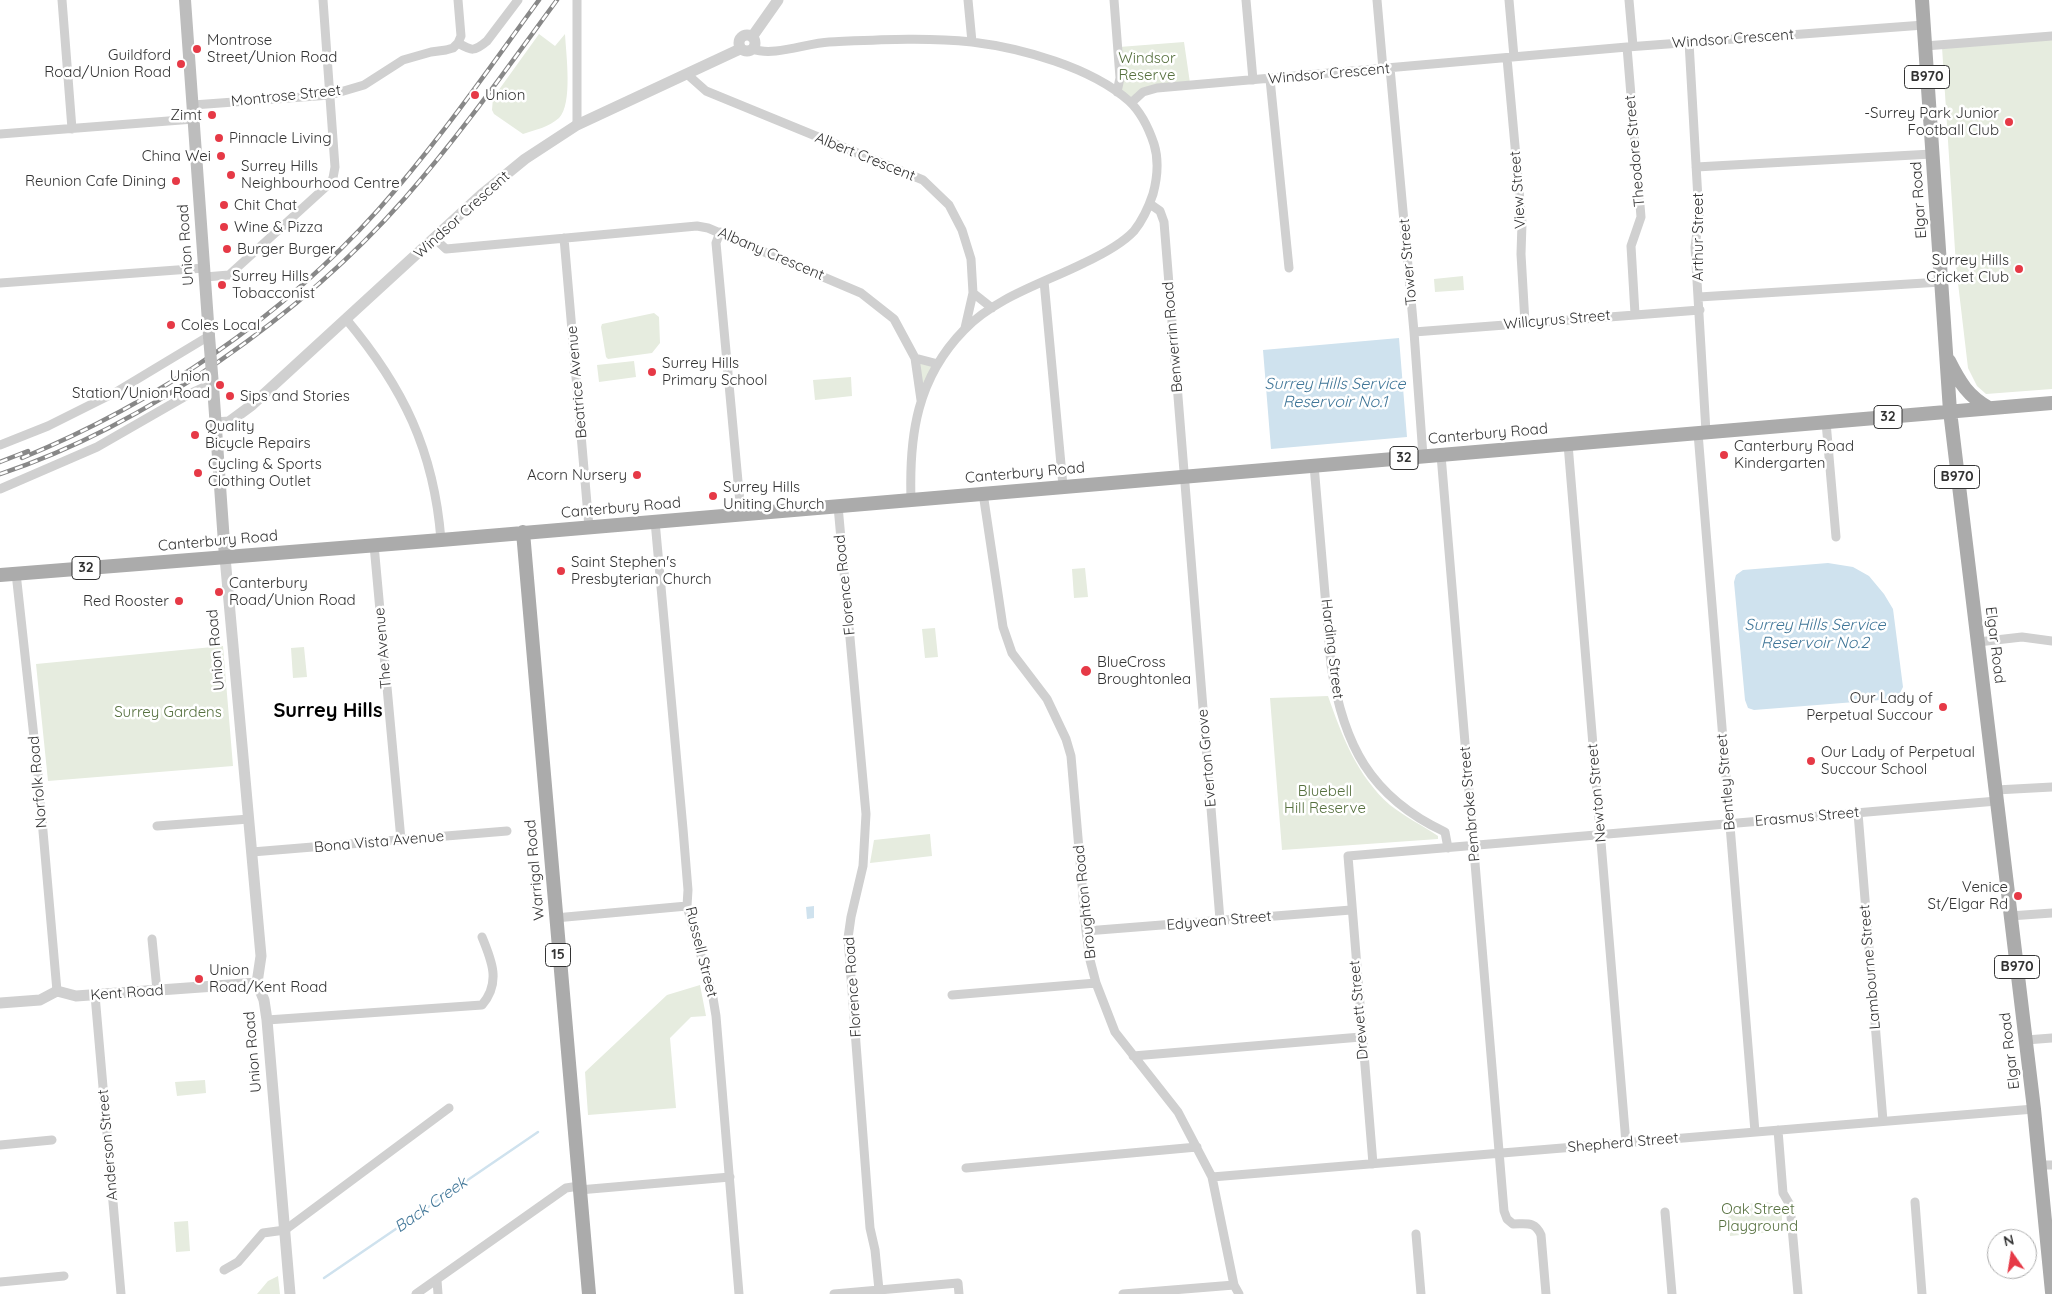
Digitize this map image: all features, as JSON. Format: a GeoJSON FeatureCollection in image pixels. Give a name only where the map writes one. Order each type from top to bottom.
{"type":"FeatureCollection","features":[{"type":"Feature","properties":{"kind":"main road","name":"Union Road"},"geometry":{"type":"LineString","coordinates":[[185,0],[225,557]]}},
{"type":"Feature","properties":{"kind":"main road","name":"Elgar Road"},"geometry":{"type":"LineString","coordinates":[[1922,0],[1950,412],[1964,543],[1978,642],[2034,1109],[2046,1165],[2052,1292]]}},
{"type":"Feature","properties":{"kind":"main road"},"geometry":{"type":"LineString","coordinates":[[1946,353],[1962,386],[1974,399],[1989,408]]}},
{"type":"Feature","properties":{"kind":"main road","name":"Canterbury Road"},"geometry":{"type":"LineString","coordinates":[[0,575],[441,540],[1441,454],[2052,404]]}},
{"type":"Feature","properties":{"kind":"main road","name":"Warrigal Road"},"geometry":{"type":"LineString","coordinates":[[522,532],[589,1294]]}},
{"type":"Feature","properties":{"kind":"street"},"geometry":{"type":"LineString","coordinates":[[62,0],[72,128]]}},
{"type":"Feature","properties":{"kind":"street"},"geometry":{"type":"LineString","coordinates":[[0,284],[205,273],[229,275],[329,184],[333,178],[330,95],[323,0]]}},
{"type":"Feature","properties":{"kind":"street"},"geometry":{"type":"LineString","coordinates":[[458,0],[461,36],[458,43],[470,50],[482,46],[487,41],[518,0]]}},
{"type":"Feature","properties":{"kind":"street"},"geometry":{"type":"LineString","coordinates":[[576,0],[578,125]]}},
{"type":"Feature","properties":{"kind":"street"},"geometry":{"type":"LineString","coordinates":[[752,36],[778,0]]}},
{"type":"Feature","properties":{"kind":"street"},"geometry":{"type":"LineString","coordinates":[[968,0],[972,42]]}},
{"type":"Feature","properties":{"kind":"street"},"geometry":{"type":"LineString","coordinates":[[1114,0],[1120,78],[1117,92]]}},
{"type":"Feature","properties":{"kind":"street"},"geometry":{"type":"LineString","coordinates":[[1246,0],[1253,80]]}},
{"type":"Feature","properties":{"kind":"street","name":"Tower Street"},"geometry":{"type":"LineString","coordinates":[[1376,0],[1386,69],[1414,332],[1423,456]]}},
{"type":"Feature","properties":{"kind":"street","name":"View Street"},"geometry":{"type":"LineString","coordinates":[[1509,0],[1510,58],[1522,223],[1521,254],[1526,323]]}},
{"type":"Feature","properties":{"kind":"street","name":"Theodore Street"},"geometry":{"type":"LineString","coordinates":[[1629,0],[1630,47],[1641,217],[1630,246],[1636,314]]}},
{"type":"Feature","properties":{"kind":"street","name":"Windsor Crescent"},"geometry":{"type":"LineString","coordinates":[[1131,103],[1144,92],[1157,88],[1689,42],[1924,25]]}},
{"type":"Feature","properties":{"kind":"street"},"geometry":{"type":"LineString","coordinates":[[743,36],[752,36],[755,41],[753,48],[748,51],[740,49],[739,40],[743,36]]}},
{"type":"Feature","properties":{"kind":"street"},"geometry":{"type":"LineString","coordinates":[[1925,46],[2052,36]]}},
{"type":"Feature","properties":{"kind":"street"},"geometry":{"type":"LineString","coordinates":[[753,48],[762,52],[821,43],[893,39],[972,42],[1021,52],[1068,67],[1100,82],[1131,103],[1148,125],[1156,150],[1156,182],[1150,204],[1133,231],[1108,252],[1016,293],[992,308],[966,328],[938,364],[920,400],[914,425],[910,461],[911,499]]}},
{"type":"Feature","properties":{"kind":"street","name":"Arthur Street"},"geometry":{"type":"LineString","coordinates":[[1689,42],[1699,217],[1695,247],[1700,310],[1702,432]]}},
{"type":"Feature","properties":{"kind":"street","name":"Montrose Street"},"geometry":{"type":"LineString","coordinates":[[193,105],[330,95],[364,85],[403,60],[453,48],[458,43]]}},
{"type":"Feature","properties":{"kind":"street","name":"Windsor Crescent"},"geometry":{"type":"LineString","coordinates":[[215,423],[229,422],[252,404],[481,195],[525,159],[578,125],[633,98],[688,75],[730,52],[740,49]]}},
{"type":"Feature","properties":{"kind":"street","name":"Albert Crescent"},"geometry":{"type":"LineString","coordinates":[[688,75],[706,91],[923,180],[949,205],[962,230],[971,259],[973,293],[966,328]]}},
{"type":"Feature","properties":{"kind":"street"},"geometry":{"type":"LineString","coordinates":[[1270,79],[1289,268]]}},
{"type":"Feature","properties":{"kind":"street"},"geometry":{"type":"LineString","coordinates":[[0,134],[194,119]]}},
{"type":"Feature","properties":{"kind":"street"},"geometry":{"type":"LineString","coordinates":[[1696,167],[1932,154]]}},
{"type":"Feature","properties":{"kind":"street","name":"Benwerrin Road"},"geometry":{"type":"LineString","coordinates":[[1150,204],[1160,211],[1164,222],[1185,476]]}},
{"type":"Feature","properties":{"kind":"street","name":"Albany Crescent"},"geometry":{"type":"LineString","coordinates":[[434,238],[446,249],[697,226],[720,232],[861,293],[894,319],[915,358],[920,400]]}},
{"type":"Feature","properties":{"kind":"street"},"geometry":{"type":"LineString","coordinates":[[720,232],[716,243],[741,514]]}},
{"type":"Feature","properties":{"kind":"street","name":"Beatrice Avenue"},"geometry":{"type":"LineString","coordinates":[[564,238],[589,526]]}},
{"type":"Feature","properties":{"kind":"street"},"geometry":{"type":"LineString","coordinates":[[1044,281],[1063,486]]}},
{"type":"Feature","properties":{"kind":"street"},"geometry":{"type":"LineString","coordinates":[[1699,298],[1941,282]]}},
{"type":"Feature","properties":{"kind":"street"},"geometry":{"type":"LineString","coordinates":[[973,293],[992,308]]}},
{"type":"Feature","properties":{"kind":"street","name":"Willcyrus Street"},"geometry":{"type":"LineString","coordinates":[[1414,332],[1700,310]]}},
{"type":"Feature","properties":{"kind":"street"},"geometry":{"type":"LineString","coordinates":[[346,319],[377,356],[398,390],[416,429],[434,486],[441,540]]}},
{"type":"Feature","properties":{"kind":"street"},"geometry":{"type":"LineString","coordinates":[[0,445],[48,426],[116,392],[209,336]]}},
{"type":"Feature","properties":{"kind":"street"},"geometry":{"type":"LineString","coordinates":[[915,358],[938,364]]}},
{"type":"Feature","properties":{"kind":"street"},"geometry":{"type":"LineString","coordinates":[[0,489],[97,447],[190,393],[213,386]]}},
{"type":"Feature","properties":{"kind":"street"},"geometry":{"type":"LineString","coordinates":[[1826,422],[1836,537]]}},
{"type":"Feature","properties":{"kind":"street","name":"Bentley Street"},"geometry":{"type":"LineString","coordinates":[[1702,432],[1754,1132]]}},
{"type":"Feature","properties":{"kind":"street","name":"Newton Street"},"geometry":{"type":"LineString","coordinates":[[1568,444],[1626,1143]]}},
{"type":"Feature","properties":{"kind":"street","name":"Pembroke Street"},"geometry":{"type":"LineString","coordinates":[[1441,454],[1504,1211],[1507,1219],[1513,1224],[1530,1224],[1538,1228],[1541,1235],[1546,1294]]}},
{"type":"Feature","properties":{"kind":"street","name":"Harding Street"},"geometry":{"type":"LineString","coordinates":[[1314,465],[1330,665],[1335,695],[1344,724],[1357,754],[1376,782],[1396,803],[1423,822],[1445,832],[1448,848]]}},
{"type":"Feature","properties":{"kind":"street","name":"Everton Grove"},"geometry":{"type":"LineString","coordinates":[[1185,476],[1220,920]]}},
{"type":"Feature","properties":{"kind":"street","name":"Broughton Road"},"geometry":{"type":"LineString","coordinates":[[982,493],[1003,627],[1012,653],[1047,699],[1063,731],[1070,756],[1086,931],[1090,960],[1096,983],[1116,1032],[1178,1112],[1212,1177],[1234,1285],[1239,1294]]}},
{"type":"Feature","properties":{"kind":"street","name":"Florence Road"},"geometry":{"type":"LineString","coordinates":[[838,506],[866,814],[863,866],[848,938],[870,1228],[875,1250],[878,1290]]}},
{"type":"Feature","properties":{"kind":"street","name":"Russell Street"},"geometry":{"type":"LineString","coordinates":[[655,521],[688,906],[713,998],[739,1294]]}},
{"type":"Feature","properties":{"kind":"street","name":"The Avenue"},"geometry":{"type":"LineString","coordinates":[[374,545],[401,840]]}},
{"type":"Feature","properties":{"kind":"street","name":"Union Road"},"geometry":{"type":"LineString","coordinates":[[225,557],[261,956],[257,983],[264,1000],[267,1020],[290,1294]]}},
{"type":"Feature","properties":{"kind":"street","name":"Norfolk Road"},"geometry":{"type":"LineString","coordinates":[[16,573],[38,774],[57,991]]}},
{"type":"Feature","properties":{"kind":"street"},"geometry":{"type":"LineString","coordinates":[[1978,642],[2022,637],[2052,641]]}},
{"type":"Feature","properties":{"kind":"street","name":"Erasmus Street"},"geometry":{"type":"LineString","coordinates":[[1348,856],[1858,813],[2052,787]]}},
{"type":"Feature","properties":{"kind":"street","name":"Lambourne Street"},"geometry":{"type":"LineString","coordinates":[[1858,813],[1883,1121]]}},
{"type":"Feature","properties":{"kind":"street"},"geometry":{"type":"LineString","coordinates":[[157,826],[249,819]]}},
{"type":"Feature","properties":{"kind":"street","name":"Bona Vista Avenue"},"geometry":{"type":"LineString","coordinates":[[252,852],[507,831]]}},
{"type":"Feature","properties":{"kind":"street","name":"Drewett Street"},"geometry":{"type":"LineString","coordinates":[[1348,856],[1361,1037],[1373,1164]]}},
{"type":"Feature","properties":{"kind":"street"},"geometry":{"type":"LineString","coordinates":[[555,918],[688,906]]}},
{"type":"Feature","properties":{"kind":"street","name":"Edyvean Street"},"geometry":{"type":"LineString","coordinates":[[1086,931],[1351,910]]}},
{"type":"Feature","properties":{"kind":"street"},"geometry":{"type":"LineString","coordinates":[[2010,916],[2052,913]]}},
{"type":"Feature","properties":{"kind":"street"},"geometry":{"type":"LineString","coordinates":[[267,1020],[482,1006],[490,996],[493,978],[491,959],[482,937]]}},
{"type":"Feature","properties":{"kind":"street"},"geometry":{"type":"LineString","coordinates":[[152,939],[157,990]]}},
{"type":"Feature","properties":{"kind":"street","name":"Kent Road"},"geometry":{"type":"LineString","coordinates":[[57,991],[76,996],[257,983]]}},
{"type":"Feature","properties":{"kind":"street"},"geometry":{"type":"LineString","coordinates":[[952,995],[1096,983]]}},
{"type":"Feature","properties":{"kind":"street"},"geometry":{"type":"LineString","coordinates":[[0,1003],[40,1000],[57,991]]}},
{"type":"Feature","properties":{"kind":"street","name":"Anderson Street"},"geometry":{"type":"LineString","coordinates":[[95,995],[120,1294]]}},
{"type":"Feature","properties":{"kind":"street"},"geometry":{"type":"LineString","coordinates":[[1133,1056],[1361,1037]]}},
{"type":"Feature","properties":{"kind":"street"},"geometry":{"type":"LineString","coordinates":[[2026,1040],[2052,1038]]}},
{"type":"Feature","properties":{"kind":"street"},"geometry":{"type":"LineString","coordinates":[[224,1270],[238,1262],[264,1232],[285,1230],[449,1108]]}},
{"type":"Feature","properties":{"kind":"street","name":"Shepherd Street"},"geometry":{"type":"LineString","coordinates":[[1212,1177],[2034,1109]]}},
{"type":"Feature","properties":{"kind":"street"},"geometry":{"type":"LineString","coordinates":[[1778,1130],[1783,1193],[1790,1205],[1798,1294]]}},
{"type":"Feature","properties":{"kind":"street"},"geometry":{"type":"LineString","coordinates":[[0,1144],[52,1140]]}},
{"type":"Feature","properties":{"kind":"street"},"geometry":{"type":"LineString","coordinates":[[966,1168],[1197,1147]]}},
{"type":"Feature","properties":{"kind":"street"},"geometry":{"type":"LineString","coordinates":[[416,1294],[566,1188],[730,1177]]}},
{"type":"Feature","properties":{"kind":"street"},"geometry":{"type":"LineString","coordinates":[[1915,1202],[1922,1294]]}},
{"type":"Feature","properties":{"kind":"street"},"geometry":{"type":"LineString","coordinates":[[1665,1212],[1672,1294]]}},
{"type":"Feature","properties":{"kind":"street"},"geometry":{"type":"LineString","coordinates":[[1416,1234],[1421,1294]]}},
{"type":"Feature","properties":{"kind":"street"},"geometry":{"type":"LineString","coordinates":[[0,1282],[64,1276]]}},
{"type":"Feature","properties":{"kind":"street"},"geometry":{"type":"LineString","coordinates":[[437,1280],[438,1294]]}},
{"type":"Feature","properties":{"kind":"street"},"geometry":{"type":"LineString","coordinates":[[834,1294],[958,1283],[959,1294]]}},
{"type":"Feature","properties":{"kind":"street"},"geometry":{"type":"LineString","coordinates":[[1123,1294],[1234,1285]]}},
{"type":"Feature","properties":{"kind":"green space"},"geometry":{"type":"Polygon","coordinates":[[[539,34],[555,46],[565,34],[568,78],[566,102],[559,118],[551,124],[523,134],[494,114],[492,110],[493,98],[539,34]]]}},
{"type":"Feature","properties":{"kind":"green space"},"geometry":{"type":"Polygon","coordinates":[[[2052,38],[2052,389],[1986,394],[1977,386],[1968,368],[1956,266],[1942,47],[2052,38]]]}},
{"type":"Feature","properties":{"kind":"green space","name":"Windsor Reserve"},"geometry":{"type":"Polygon","coordinates":[[[1184,42],[1190,83],[1159,86],[1130,101],[1119,91],[1119,47],[1184,42]]]}},
{"type":"Feature","properties":{"kind":"green space"},"geometry":{"type":"Polygon","coordinates":[[[1463,276],[1464,290],[1435,292],[1434,279],[1463,276]]]}},
{"type":"Feature","properties":{"kind":"green space"},"geometry":{"type":"Polygon","coordinates":[[[654,313],[659,317],[660,343],[652,353],[608,359],[606,357],[602,324],[654,313]]]}},
{"type":"Feature","properties":{"kind":"green space"},"geometry":{"type":"Polygon","coordinates":[[[634,361],[636,377],[599,382],[597,365],[634,361]]]}},
{"type":"Feature","properties":{"kind":"green space"},"geometry":{"type":"Polygon","coordinates":[[[919,362],[933,366],[922,387],[919,362]]]}},
{"type":"Feature","properties":{"kind":"green space"},"geometry":{"type":"Polygon","coordinates":[[[851,377],[852,396],[815,400],[813,380],[851,377]]]}},
{"type":"Feature","properties":{"kind":"green space"},"geometry":{"type":"Polygon","coordinates":[[[1085,568],[1088,597],[1074,598],[1072,569],[1085,568]]]}},
{"type":"Feature","properties":{"kind":"green space"},"geometry":{"type":"Polygon","coordinates":[[[935,628],[938,657],[925,658],[922,629],[935,628]]]}},
{"type":"Feature","properties":{"kind":"green space","name":"Surrey Gardens"},"geometry":{"type":"Polygon","coordinates":[[[223,646],[233,766],[48,781],[36,664],[223,646]]]}},
{"type":"Feature","properties":{"kind":"green space"},"geometry":{"type":"Polygon","coordinates":[[[304,647],[307,677],[293,678],[291,648],[304,647]]]}},
{"type":"Feature","properties":{"kind":"green space","name":"Bluebell Hill Reserve"},"geometry":{"type":"Polygon","coordinates":[[[1328,696],[1352,755],[1378,794],[1390,805],[1438,836],[1438,839],[1282,850],[1270,698],[1328,696]]]}},
{"type":"Feature","properties":{"kind":"green space"},"geometry":{"type":"Polygon","coordinates":[[[930,834],[932,856],[870,863],[874,840],[930,834]]]}},
{"type":"Feature","properties":{"kind":"green space"},"geometry":{"type":"Polygon","coordinates":[[[700,985],[706,1016],[691,1017],[670,1038],[676,1108],[588,1115],[585,1072],[667,995],[700,985]]]}},
{"type":"Feature","properties":{"kind":"green space"},"geometry":{"type":"Polygon","coordinates":[[[205,1080],[206,1093],[177,1096],[175,1082],[205,1080]]]}},
{"type":"Feature","properties":{"kind":"green space","name":"Oak Street Playground"},"geometry":{"type":"Polygon","coordinates":[[[1767,1202],[1781,1207],[1783,1231],[1730,1236],[1727,1206],[1767,1202]]]}},
{"type":"Feature","properties":{"kind":"green space"},"geometry":{"type":"Polygon","coordinates":[[[188,1221],[190,1251],[176,1252],[174,1222],[188,1221]]]}},
{"type":"Feature","properties":{"kind":"green space"},"geometry":{"type":"Polygon","coordinates":[[[278,1276],[280,1294],[257,1294],[268,1281],[278,1276]]]}},
{"type":"Feature","properties":{"kind":"water","name":"Surrey Hills Service Reservoir No.1"},"geometry":{"type":"Polygon","coordinates":[[[1399,338],[1407,437],[1271,449],[1263,350],[1399,338]]]}},
{"type":"Feature","properties":{"kind":"water","name":"Surrey Hills Service Reservoir No.2"},"geometry":{"type":"Polygon","coordinates":[[[1828,563],[1853,567],[1869,576],[1884,594],[1893,609],[1903,687],[1899,695],[1893,699],[1754,710],[1748,708],[1745,700],[1734,582],[1736,575],[1743,570],[1828,563]]]}},
{"type":"Feature","properties":{"kind":"water"},"geometry":{"type":"Polygon","coordinates":[[[814,906],[814,918],[807,919],[806,907],[814,906]]]}},
{"type":"Feature","properties":{"kind":"waterway","name":"Back Creek"},"geometry":{"type":"LineString","coordinates":[[324,1278],[538,1132]]}},
{"type":"Feature","properties":{"kind":"railway"},"geometry":{"type":"LineString","coordinates":[[22,458],[72,436],[168,384],[214,354],[300,287],[340,249],[400,185],[461,107],[539,0]]}},
{"type":"Feature","properties":{"kind":"railway"},"geometry":{"type":"LineString","coordinates":[[0,474],[55,453],[111,427],[166,396],[219,361],[271,323],[320,283],[365,241],[405,198],[445,150],[557,0]]}},
{"type":"Feature","properties":{"kind":"railway"},"geometry":{"type":"LineString","coordinates":[[0,462],[28,451]]}},
{"type":"Feature","properties":{"kind":"place","name":"Montrose Street/Union Road"},"geometry":{"type":"Point","coordinates":[197,49]}},
{"type":"Feature","properties":{"kind":"place","name":"Guildford Road/Union Road"},"geometry":{"type":"Point","coordinates":[181,64]}},
{"type":"Feature","properties":{"kind":"place","name":"Union"},"geometry":{"type":"Point","coordinates":[475,95]}},
{"type":"Feature","properties":{"kind":"place","name":"Zimt"},"geometry":{"type":"Point","coordinates":[212,115]}},
{"type":"Feature","properties":{"kind":"place","name":"-Surrey Park Junior Football Club"},"geometry":{"type":"Point","coordinates":[2009,122]}},
{"type":"Feature","properties":{"kind":"place","name":"Pinnacle Living"},"geometry":{"type":"Point","coordinates":[219,138]}},
{"type":"Feature","properties":{"kind":"place","name":"China Wei"},"geometry":{"type":"Point","coordinates":[221,156]}},
{"type":"Feature","properties":{"kind":"place","name":"Surrey Hills Neighbourhood Centre"},"geometry":{"type":"Point","coordinates":[231,175]}},
{"type":"Feature","properties":{"kind":"place","name":"Reunion Cafe Dining"},"geometry":{"type":"Point","coordinates":[176,181]}},
{"type":"Feature","properties":{"kind":"place","name":"Chit Chat"},"geometry":{"type":"Point","coordinates":[224,205]}},
{"type":"Feature","properties":{"kind":"place","name":"Wine & Pizza"},"geometry":{"type":"Point","coordinates":[224,227]}},
{"type":"Feature","properties":{"kind":"place","name":"Burger Burger"},"geometry":{"type":"Point","coordinates":[227,249]}},
{"type":"Feature","properties":{"kind":"place","name":"Surrey Hills Cricket Club"},"geometry":{"type":"Point","coordinates":[2019,269]}},
{"type":"Feature","properties":{"kind":"place","name":"Surrey Hills Tobacconist"},"geometry":{"type":"Point","coordinates":[222,285]}},
{"type":"Feature","properties":{"kind":"place","name":"Coles Local"},"geometry":{"type":"Point","coordinates":[171,325]}},
{"type":"Feature","properties":{"kind":"place","name":"Surrey Hills Primary School"},"geometry":{"type":"Point","coordinates":[652,372]}},
{"type":"Feature","properties":{"kind":"place","name":"Union Station/Union Road"},"geometry":{"type":"Point","coordinates":[220,385]}},
{"type":"Feature","properties":{"kind":"place","name":"Sips and Stories"},"geometry":{"type":"Point","coordinates":[230,396]}},
{"type":"Feature","properties":{"kind":"place","name":"Quality Bicycle Repairs"},"geometry":{"type":"Point","coordinates":[195,435]}},
{"type":"Feature","properties":{"kind":"place","name":"Canterbury Road Kindergarten"},"geometry":{"type":"Point","coordinates":[1724,455]}},
{"type":"Feature","properties":{"kind":"place","name":"Cycling & Sports Clothing Outlet"},"geometry":{"type":"Point","coordinates":[198,473]}},
{"type":"Feature","properties":{"kind":"place","name":"Acorn Nursery"},"geometry":{"type":"Point","coordinates":[637,475]}},
{"type":"Feature","properties":{"kind":"place","name":"Surrey Hills Uniting Church"},"geometry":{"type":"Point","coordinates":[713,496]}},
{"type":"Feature","properties":{"kind":"place","name":"Saint Stephen's Presbyterian Church"},"geometry":{"type":"Point","coordinates":[561,571]}},
{"type":"Feature","properties":{"kind":"place","name":"Canterbury Road/Union Road"},"geometry":{"type":"Point","coordinates":[219,592]}},
{"type":"Feature","properties":{"kind":"place","name":"Red Rooster"},"geometry":{"type":"Point","coordinates":[179,601]}},
{"type":"Feature","properties":{"kind":"place","name":"BlueCross Broughtonlea"},"geometry":{"type":"Point","coordinates":[1086,671]}},
{"type":"Feature","properties":{"kind":"place","name":"Our Lady of Perpetual Succour"},"geometry":{"type":"Point","coordinates":[1943,707]}},
{"type":"Feature","properties":{"kind":"place","name":"Our Lady of Perpetual Succour School"},"geometry":{"type":"Point","coordinates":[1811,761]}},
{"type":"Feature","properties":{"kind":"place","name":"Venice St/Elgar Rd"},"geometry":{"type":"Point","coordinates":[2018,896]}},
{"type":"Feature","properties":{"kind":"place","name":"Union Road/Kent Road"},"geometry":{"type":"Point","coordinates":[199,979]}},
{"type":"Feature","properties":{"kind":"district","name":"Surrey Hills"},"geometry":{"type":"Point","coordinates":[328,711]}}]}
